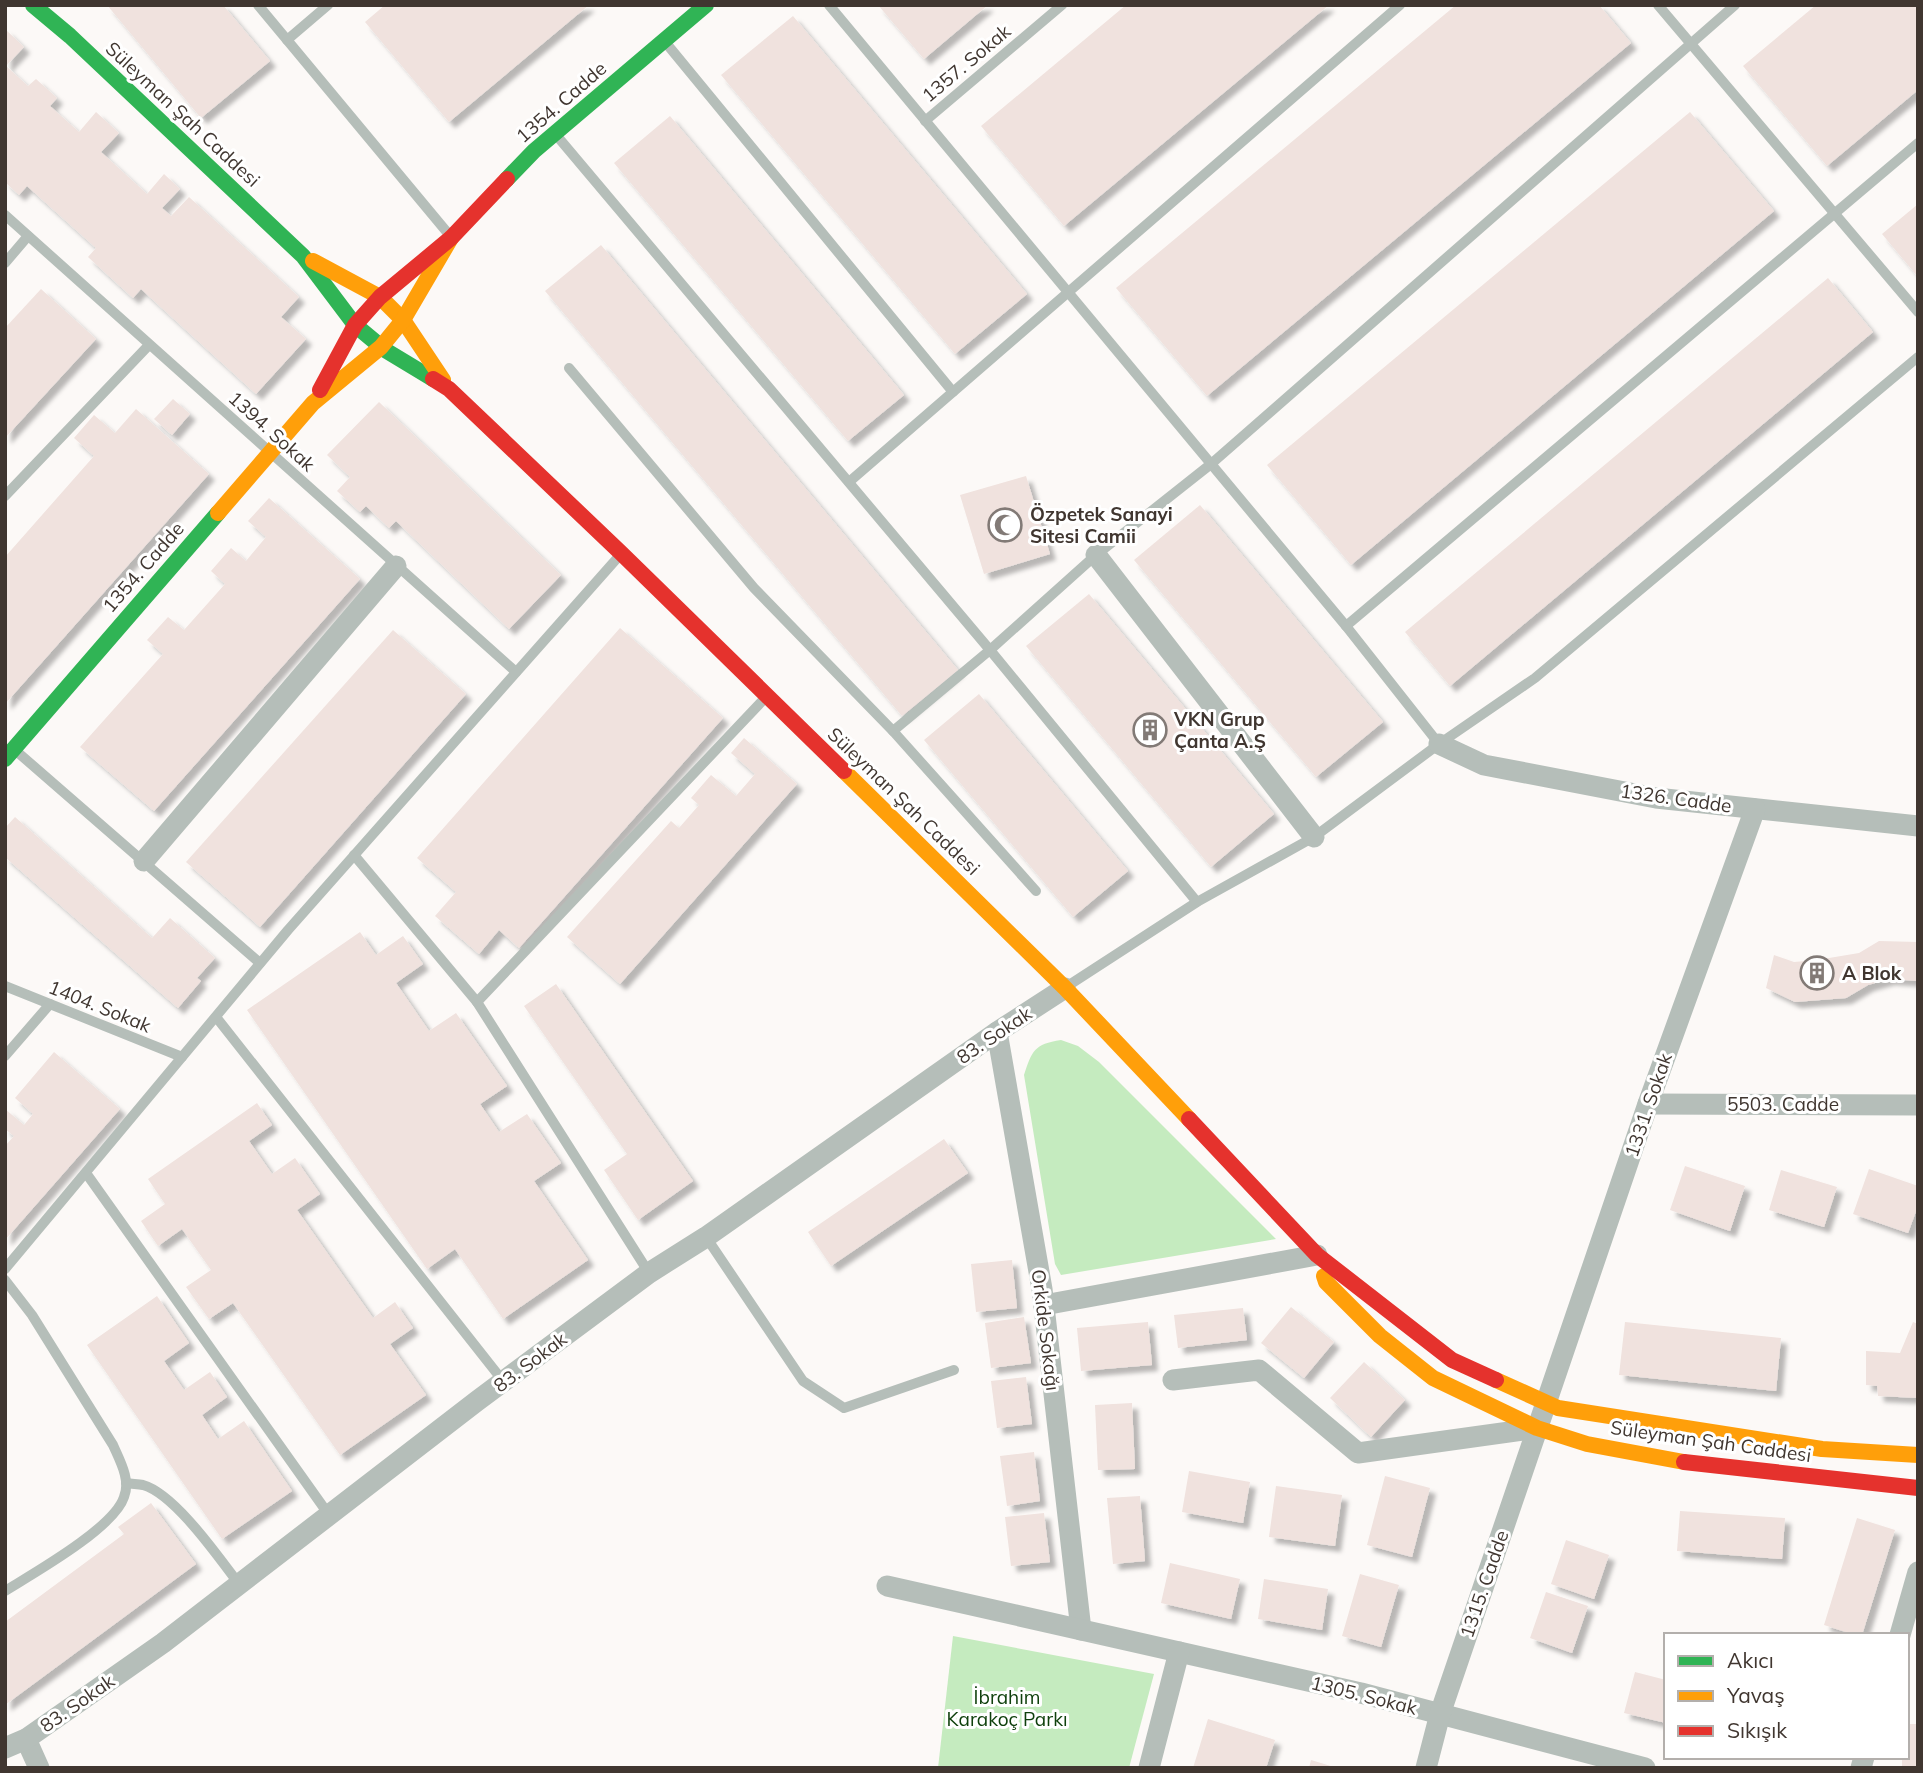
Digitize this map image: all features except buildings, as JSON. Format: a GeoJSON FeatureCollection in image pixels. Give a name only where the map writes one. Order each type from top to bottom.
{"type":"FeatureCollection","features":[{"type":"Feature","properties":{"kind":"main road","name":"Süleyman Şah Caddesi"},"geometry":{"type":"LineString","coordinates":[[33,5],[70,36],[303,256]]}},
{"type":"Feature","properties":{"kind":"main road","name":"1354. Cadde"},"geometry":{"type":"LineString","coordinates":[[313,403],[355,325],[380,296],[452,238],[534,151],[706,5]]}},
{"type":"Feature","properties":{"kind":"main road","name":"1354. Cadde"},"geometry":{"type":"LineString","coordinates":[[8,749],[313,403],[381,347],[403,320],[452,238]]}},
{"type":"Feature","properties":{"kind":"main road"},"geometry":{"type":"LineString","coordinates":[[303,256],[380,296],[403,320],[449,389]]}},
{"type":"Feature","properties":{"kind":"main road"},"geometry":{"type":"LineString","coordinates":[[303,256],[355,325],[381,347],[449,389]]}},
{"type":"Feature","properties":{"kind":"main road","name":"Süleyman Şah Caddesi"},"geometry":{"type":"LineString","coordinates":[[449,389],[621,553],[1065,988],[1317,1255],[1452,1360],[1558,1408],[1822,1449],[1918,1455]]}},
{"type":"Feature","properties":{"kind":"main road","name":"Süleyman Şah Caddesi"},"geometry":{"type":"LineString","coordinates":[[1317,1255],[1326,1282],[1380,1336],[1433,1378],[1537,1428],[1587,1444],[1674,1461],[1918,1488]]}},
{"type":"Feature","properties":{"kind":"street"},"geometry":{"type":"LineString","coordinates":[[1096,555],[1314,837]]}},
{"type":"Feature","properties":{"kind":"street"},"geometry":{"type":"LineString","coordinates":[[144,862],[396,566]]}},
{"type":"Feature","properties":{"kind":"street","name":"1326. Cadde"},"geometry":{"type":"LineString","coordinates":[[1439,744],[1484,765],[1656,798],[1918,826]]}},
{"type":"Feature","properties":{"kind":"street","name":"1331. Sokak"},"geometry":{"type":"LineString","coordinates":[[1545,1402],[1648,1104],[1755,808]]}},
{"type":"Feature","properties":{"kind":"street","name":"83. Sokak"},"geometry":{"type":"LineString","coordinates":[[5,1748],[26,1739],[163,1643],[503,1381],[649,1273],[705,1237],[997,1032],[1065,988]]}},
{"type":"Feature","properties":{"kind":"street","name":"Orkide Sokağı"},"geometry":{"type":"LineString","coordinates":[[997,1032],[1044,1305],[1081,1630]]}},
{"type":"Feature","properties":{"kind":"street","name":"5503. Cadde"},"geometry":{"type":"LineString","coordinates":[[1648,1104],[1918,1105]]}},
{"type":"Feature","properties":{"kind":"street"},"geometry":{"type":"LineString","coordinates":[[1044,1305],[1317,1255]]}},
{"type":"Feature","properties":{"kind":"street"},"geometry":{"type":"LineString","coordinates":[[1173,1380],[1259,1370],[1358,1453],[1537,1428]]}},
{"type":"Feature","properties":{"kind":"street","name":"1315. Cadde"},"geometry":{"type":"LineString","coordinates":[[1426,1768],[1440,1714],[1545,1402]]}},
{"type":"Feature","properties":{"kind":"street"},"geometry":{"type":"LineString","coordinates":[[1901,1633],[1918,1572]]}},
{"type":"Feature","properties":{"kind":"street","name":"1305. Sokak"},"geometry":{"type":"LineString","coordinates":[[887,1586],[1361,1693],[1644,1768]]}},
{"type":"Feature","properties":{"kind":"street"},"geometry":{"type":"LineString","coordinates":[[1149,1768],[1179,1652]]}},
{"type":"Feature","properties":{"kind":"street"},"geometry":{"type":"LineString","coordinates":[[26,1739],[40,1768]]}},
{"type":"Feature","properties":{"kind":"lane"},"geometry":{"type":"LineString","coordinates":[[258,5],[452,238]]}},
{"type":"Feature","properties":{"kind":"lane"},"geometry":{"type":"LineString","coordinates":[[288,40],[328,5]]}},
{"type":"Feature","properties":{"kind":"lane"},"geometry":{"type":"LineString","coordinates":[[829,5],[1346,626],[1439,744]]}},
{"type":"Feature","properties":{"kind":"lane","name":"1357. Sokak"},"geometry":{"type":"LineString","coordinates":[[925,121],[1062,5]]}},
{"type":"Feature","properties":{"kind":"lane"},"geometry":{"type":"LineString","coordinates":[[849,482],[1400,5]]}},
{"type":"Feature","properties":{"kind":"lane"},"geometry":{"type":"LineString","coordinates":[[1658,5],[1918,312]]}},
{"type":"Feature","properties":{"kind":"lane"},"geometry":{"type":"LineString","coordinates":[[893,731],[990,650],[1096,555],[1211,464],[1735,5]]}},
{"type":"Feature","properties":{"kind":"lane"},"geometry":{"type":"LineString","coordinates":[[664,41],[954,392]]}},
{"type":"Feature","properties":{"kind":"lane"},"geometry":{"type":"LineString","coordinates":[[555,134],[990,650],[1197,902]]}},
{"type":"Feature","properties":{"kind":"lane"},"geometry":{"type":"LineString","coordinates":[[1346,626],[1918,143]]}},
{"type":"Feature","properties":{"kind":"lane","name":"1394. Sokak"},"geometry":{"type":"LineString","coordinates":[[5,215],[516,672]]}},
{"type":"Feature","properties":{"kind":"lane"},"geometry":{"type":"LineString","coordinates":[[5,262],[29,236]]}},
{"type":"Feature","properties":{"kind":"lane"},"geometry":{"type":"LineString","coordinates":[[5,496],[149,345]]}},
{"type":"Feature","properties":{"kind":"lane"},"geometry":{"type":"LineString","coordinates":[[1065,988],[1197,902],[1314,837],[1439,744],[1535,678],[1918,357]]}},
{"type":"Feature","properties":{"kind":"lane"},"geometry":{"type":"LineString","coordinates":[[569,368],[754,587],[893,731],[1036,891]]}},
{"type":"Feature","properties":{"kind":"lane"},"geometry":{"type":"LineString","coordinates":[[5,1269],[260,963],[621,553]]}},
{"type":"Feature","properties":{"kind":"lane"},"geometry":{"type":"LineString","coordinates":[[477,1002],[767,696]]}},
{"type":"Feature","properties":{"kind":"lane"},"geometry":{"type":"LineString","coordinates":[[8,749],[260,963]]}},
{"type":"Feature","properties":{"kind":"lane"},"geometry":{"type":"LineString","coordinates":[[354,855],[477,1002],[649,1273]]}},
{"type":"Feature","properties":{"kind":"lane","name":"1404. Sokak"},"geometry":{"type":"LineString","coordinates":[[5,986],[182,1057]]}},
{"type":"Feature","properties":{"kind":"lane"},"geometry":{"type":"LineString","coordinates":[[5,1056],[50,1004]]}},
{"type":"Feature","properties":{"kind":"lane"},"geometry":{"type":"LineString","coordinates":[[216,1017],[503,1381]]}},
{"type":"Feature","properties":{"kind":"lane"},"geometry":{"type":"LineString","coordinates":[[86,1173],[329,1515]]}},
{"type":"Feature","properties":{"kind":"lane"},"geometry":{"type":"LineString","coordinates":[[705,1237],[803,1381],[844,1408],[954,1370]]}},
{"type":"Feature","properties":{"kind":"lane"},"geometry":{"type":"LineString","coordinates":[[5,1280],[32,1315],[113,1446],[123,1467],[126,1483],[125,1496],[116,1513],[71,1549],[5,1591]]}},
{"type":"Feature","properties":{"kind":"lane"},"geometry":{"type":"LineString","coordinates":[[126,1483],[145,1486],[179,1511],[193,1524],[239,1584]]}},
{"type":"Feature","properties":{"kind":"green space"},"geometry":{"type":"Polygon","coordinates":[[[1061,1040],[1078,1046],[1099,1062],[1276,1239],[1061,1275],[1055,1264],[1024,1075],[1035,1050],[1061,1040]]]}},
{"type":"Feature","properties":{"kind":"green space","name":"İbrahim Karakoç Parkı"},"geometry":{"type":"Polygon","coordinates":[[[953,1636],[1154,1674],[1129,1768],[938,1768],[953,1636]]]}},
{"type":"Feature","properties":{"kind":"traffic: fast"},"geometry":{"type":"LineString","coordinates":[[33,5],[70,36],[303,256],[355,325],[385,350],[433,379]]}},
{"type":"Feature","properties":{"kind":"traffic: fast"},"geometry":{"type":"LineString","coordinates":[[507,179],[534,151],[706,5]]}},
{"type":"Feature","properties":{"kind":"traffic: fast"},"geometry":{"type":"LineString","coordinates":[[5,759],[218,513]]}},
{"type":"Feature","properties":{"kind":"traffic: slow"},"geometry":{"type":"LineString","coordinates":[[218,513],[313,403],[381,347],[403,320],[451,238]]}},
{"type":"Feature","properties":{"kind":"traffic: slow"},"geometry":{"type":"LineString","coordinates":[[313,261],[380,297],[403,320],[443,380]]}},
{"type":"Feature","properties":{"kind":"traffic: slow"},"geometry":{"type":"LineString","coordinates":[[844,771],[1065,988],[1189,1119]]}},
{"type":"Feature","properties":{"kind":"traffic: slow"},"geometry":{"type":"LineString","coordinates":[[1324,1276],[1326,1282],[1380,1336],[1433,1378],[1537,1428],[1587,1444],[1684,1462]]}},
{"type":"Feature","properties":{"kind":"traffic: slow"},"geometry":{"type":"LineString","coordinates":[[1496,1380],[1558,1408],[1822,1449],[1918,1455]]}},
{"type":"Feature","properties":{"kind":"traffic: jam"},"geometry":{"type":"LineString","coordinates":[[320,390],[355,325],[380,297],[451,238],[507,179]]}},
{"type":"Feature","properties":{"kind":"traffic: jam"},"geometry":{"type":"LineString","coordinates":[[433,379],[449,389],[621,553],[844,771]]}},
{"type":"Feature","properties":{"kind":"traffic: jam"},"geometry":{"type":"LineString","coordinates":[[1189,1119],[1317,1255],[1452,1360],[1496,1380]]}},
{"type":"Feature","properties":{"kind":"traffic: jam"},"geometry":{"type":"LineString","coordinates":[[1684,1462],[1918,1488]]}},
{"type":"Feature","properties":{"kind":"place","name":"Özpetek Sanayi Sitesi Camii"},"geometry":{"type":"Point","coordinates":[1005,525]}},
{"type":"Feature","properties":{"kind":"place","name":"VKN Grup Çanta A.Ş"},"geometry":{"type":"Point","coordinates":[1150,730]}},
{"type":"Feature","properties":{"kind":"place","name":"A Blok"},"geometry":{"type":"Point","coordinates":[1817,973]}}]}
